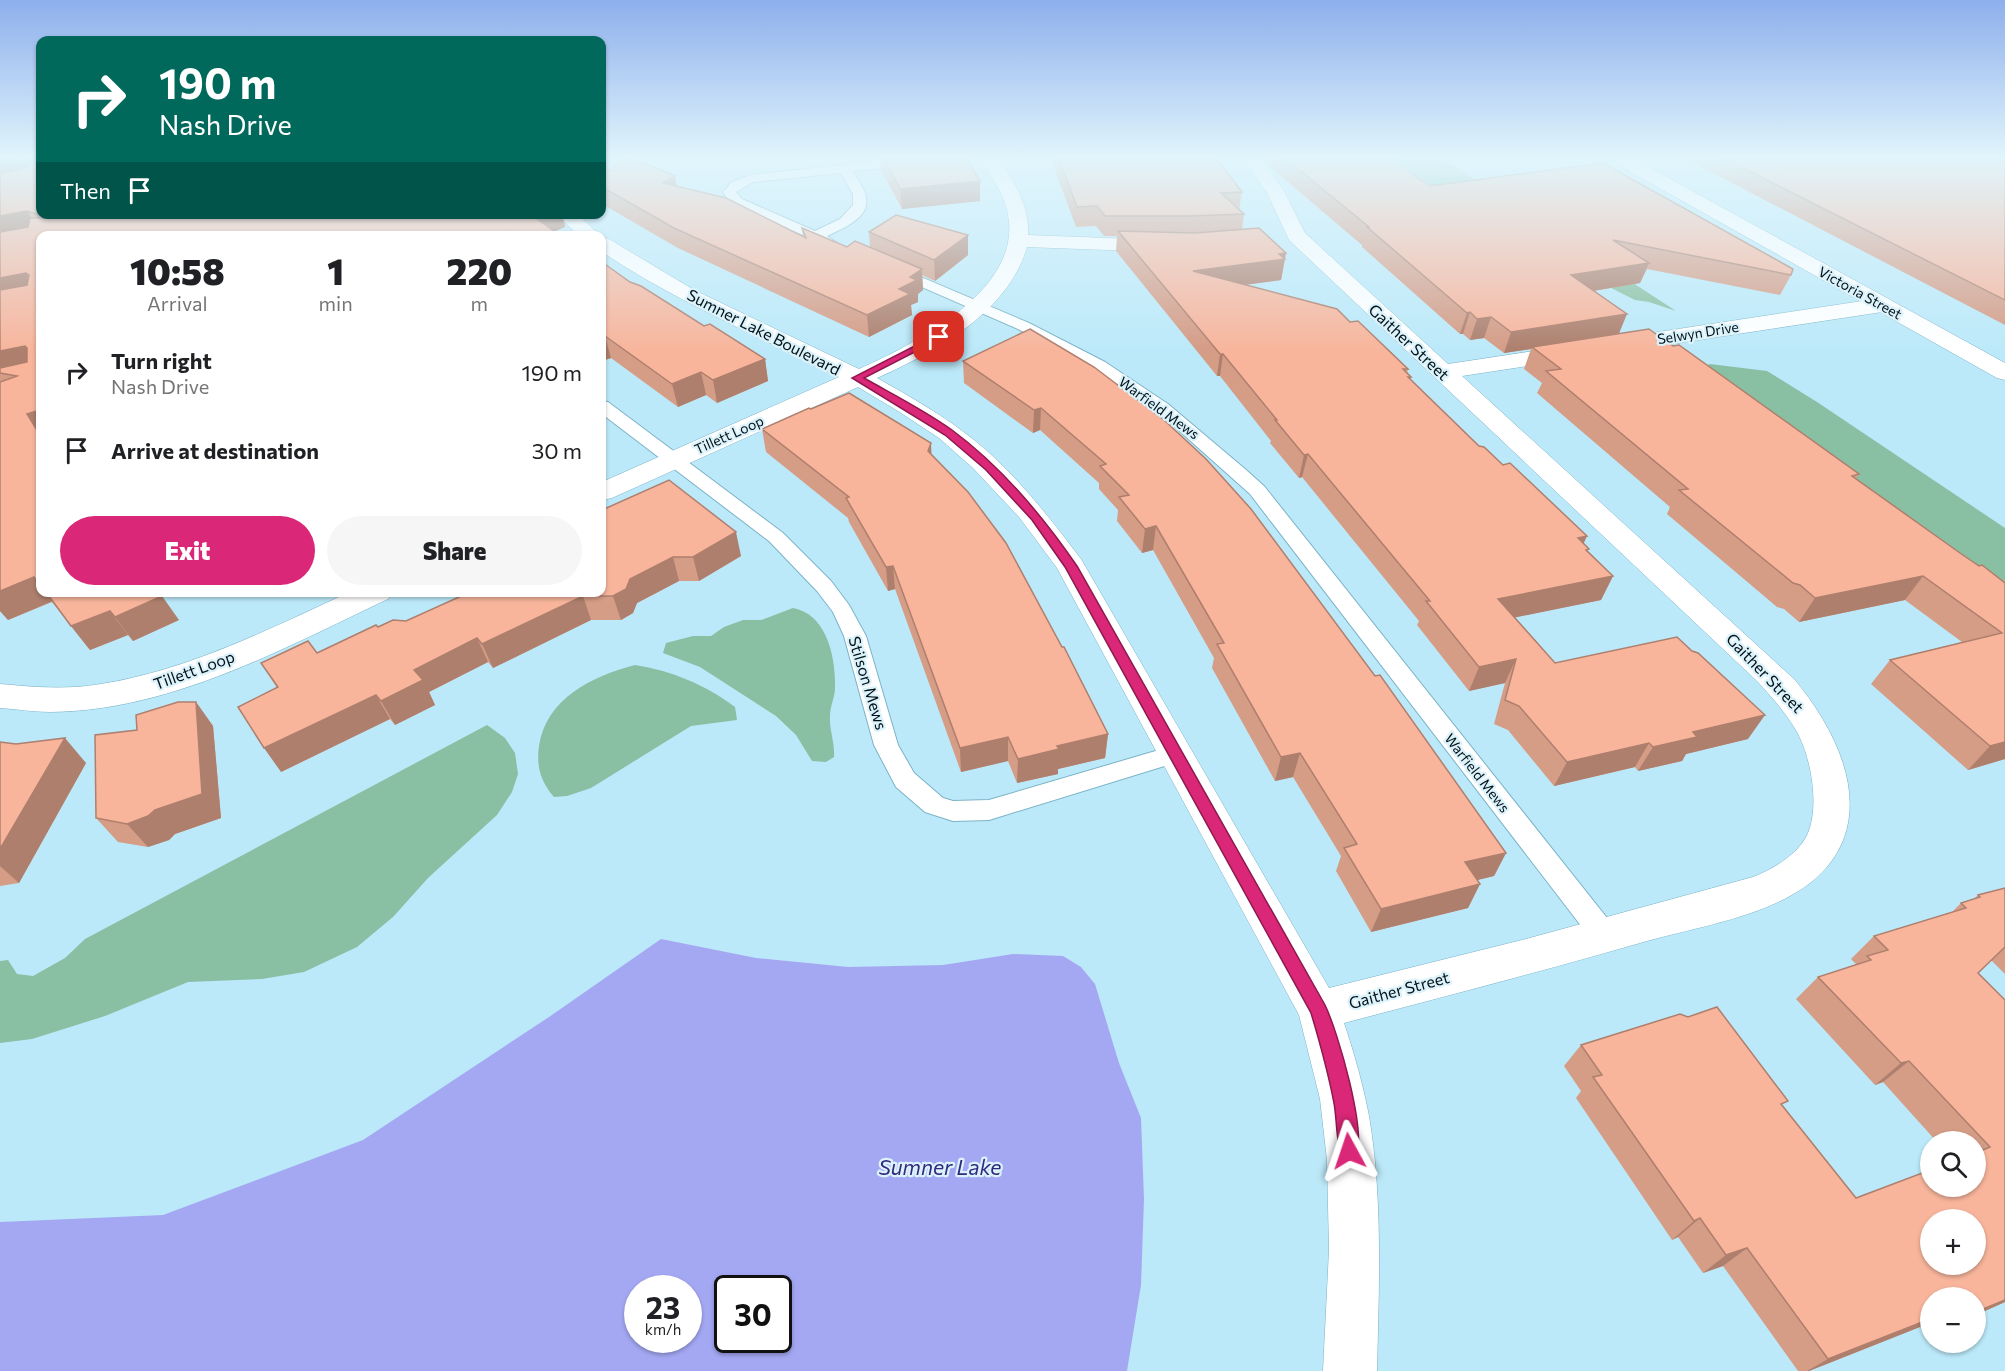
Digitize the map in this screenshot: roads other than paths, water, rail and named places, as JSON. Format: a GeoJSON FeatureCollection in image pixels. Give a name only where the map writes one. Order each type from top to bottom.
{"type":"FeatureCollection","features":[{"type":"Feature","properties":{"kind":"street"},"geometry":{"type":"LineString","coordinates":[[1019,223],[1018,241],[1178,246]]}},
{"type":"Feature","properties":{"kind":"street","name":"Gaither Street"},"geometry":{"type":"LineString","coordinates":[[1283,223],[1287,237],[1443,372],[1769,673],[1807,718],[1821,742],[1829,771],[1832,795],[1828,823],[1818,851],[1796,872],[1767,889],[1605,936],[1319,1010]]}},
{"type":"Feature","properties":{"kind":"street","name":"Victoria Street"},"geometry":{"type":"LineString","coordinates":[[1735,223],[2005,374]]}},
{"type":"Feature","properties":{"kind":"street","name":"Tillett Loop"},"geometry":{"type":"LineString","coordinates":[[606,490],[926,345],[952,328],[994,289],[1010,263],[1018,241]]}},
{"type":"Feature","properties":{"kind":"street","name":"Sumner Lake Boulevard"},"geometry":{"type":"LineString","coordinates":[[606,245],[662,280],[904,403],[948,433],[990,468],[1036,518],[1071,566],[1319,1010],[1337,1067],[1348,1130],[1355,1256],[1350,1371]]}},
{"type":"Feature","properties":{"kind":"street","name":"Selwyn Drive"},"geometry":{"type":"LineString","coordinates":[[1443,372],[1882,305]]}},
{"type":"Feature","properties":{"kind":"street","name":"Tillett Loop"},"geometry":{"type":"LineString","coordinates":[[0,696],[28,701],[70,701],[162,684],[207,669],[366,597]]}},
{"type":"Feature","properties":{"kind":"lane"},"geometry":{"type":"LineString","coordinates":[[785,223],[848,250]]}},
{"type":"Feature","properties":{"kind":"lane"},"geometry":{"type":"LineString","coordinates":[[816,236],[843,223]]}},
{"type":"Feature","properties":{"kind":"lane","name":"Warfield Mews"},"geometry":{"type":"LineString","coordinates":[[881,264],[1049,338],[1100,365],[1150,399],[1206,442],[1257,490],[1605,936]]}},
{"type":"Feature","properties":{"kind":"lane","name":"Stilson Mews"},"geometry":{"type":"LineString","coordinates":[[606,409],[776,537],[824,586],[842,610],[855,636],[886,745],[905,780],[934,805],[953,811],[989,810],[1176,754]]}},
{"type":"Feature","properties":{"kind":"water","name":"Sumner Lake"},"geometry":{"type":"Polygon","coordinates":[[[661,939],[756,958],[848,967],[943,965],[1013,954],[1063,956],[1081,967],[1095,984],[1119,1063],[1141,1118],[1144,1199],[1141,1285],[1127,1371],[0,1371],[0,1222],[163,1215],[363,1140],[549,1017],[661,939]]]}}]}
